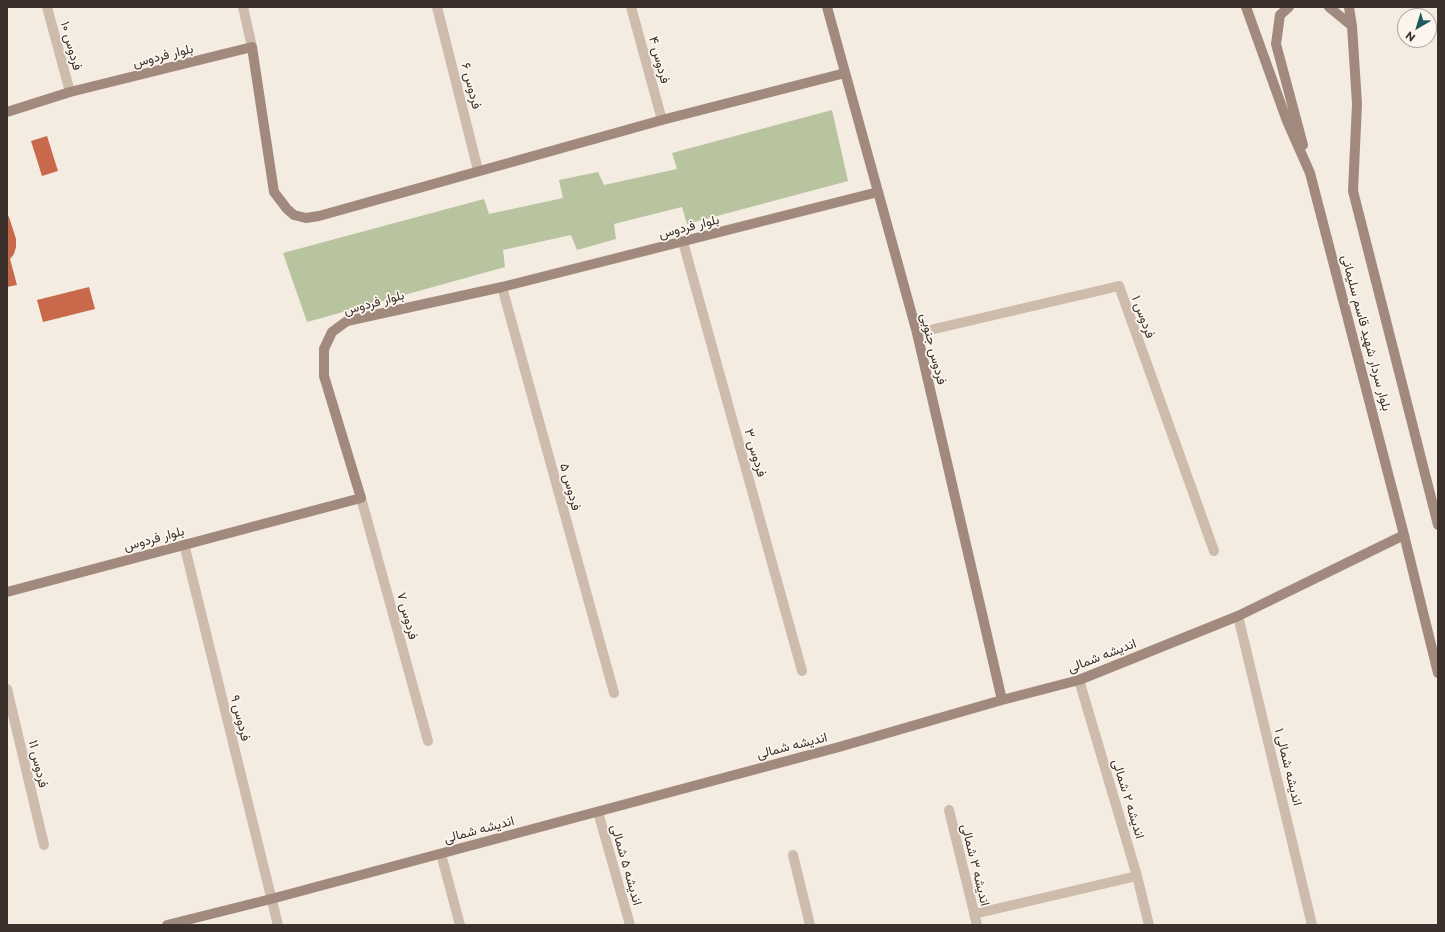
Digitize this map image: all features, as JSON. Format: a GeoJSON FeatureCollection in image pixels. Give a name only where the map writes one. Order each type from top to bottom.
{"type":"FeatureCollection","features":[{"type":"Feature","properties":{"kind":"street","name":"فردوس ۱۰"},"geometry":{"type":"LineString","coordinates":[[47,7],[70,92]]}},
{"type":"Feature","properties":{"kind":"street"},"geometry":{"type":"LineString","coordinates":[[243,7],[252,47],[274,192],[287,209],[294,215],[306,218],[319,216],[478,170],[662,120],[845,73]]}},
{"type":"Feature","properties":{"kind":"street","name":"فردوس ۶"},"geometry":{"type":"LineString","coordinates":[[438,7],[478,170]]}},
{"type":"Feature","properties":{"kind":"street","name":"فردوس ۴"},"geometry":{"type":"LineString","coordinates":[[631,7],[662,120]]}},
{"type":"Feature","properties":{"kind":"street","name":"فردوس جنوبی"},"geometry":{"type":"LineString","coordinates":[[827,7],[917,333],[1002,700]]}},
{"type":"Feature","properties":{"kind":"street","name":"بلوار سردار شهید قاسم سلیمانی"},"geometry":{"type":"LineString","coordinates":[[1246,7],[1287,122],[1310,172],[1404,535],[1438,673]]}},
{"type":"Feature","properties":{"kind":"street"},"geometry":{"type":"LineString","coordinates":[[1290,7],[1280,15],[1276,44],[1310,172]]}},
{"type":"Feature","properties":{"kind":"street"},"geometry":{"type":"LineString","coordinates":[[1329,7],[1352,26]]}},
{"type":"Feature","properties":{"kind":"street","name":"بلوار سردار شهید قاسم سلیمانی"},"geometry":{"type":"LineString","coordinates":[[1349,7],[1352,26],[1357,104],[1353,191],[1438,525]]}},
{"type":"Feature","properties":{"kind":"street","name":"بلوار فردوس"},"geometry":{"type":"LineString","coordinates":[[7,112],[70,92],[252,47]]}},
{"type":"Feature","properties":{"kind":"street","name":"بلوار فردوس"},"geometry":{"type":"LineString","coordinates":[[7,592],[361,498],[324,376],[324,349],[332,332],[347,321],[502,287],[878,192]]}},
{"type":"Feature","properties":{"kind":"street","name":"فردوس ۳"},"geometry":{"type":"LineString","coordinates":[[683,242],[802,671]]}},
{"type":"Feature","properties":{"kind":"street","name":"فردوس ۱"},"geometry":{"type":"LineString","coordinates":[[917,333],[1119,286],[1214,551]]}},
{"type":"Feature","properties":{"kind":"street","name":"فردوس ۵"},"geometry":{"type":"LineString","coordinates":[[502,287],[614,693]]}},
{"type":"Feature","properties":{"kind":"street","name":"فردوس ۷"},"geometry":{"type":"LineString","coordinates":[[361,498],[428,741]]}},
{"type":"Feature","properties":{"kind":"street","name":"اندیشه شمالی"},"geometry":{"type":"LineString","coordinates":[[167,925],[271,899],[598,812],[1079,680],[1238,616],[1404,535]]}},
{"type":"Feature","properties":{"kind":"street","name":"فردوس ۹"},"geometry":{"type":"LineString","coordinates":[[184,544],[278,925]]}},
{"type":"Feature","properties":{"kind":"street","name":"اندیشه شمالی ۱"},"geometry":{"type":"LineString","coordinates":[[1238,616],[1312,925]]}},
{"type":"Feature","properties":{"kind":"street","name":"اندیشه ۲ شمالی"},"geometry":{"type":"LineString","coordinates":[[1079,680],[1137,876],[1149,925]]}},
{"type":"Feature","properties":{"kind":"street","name":"فردوس ۱۱"},"geometry":{"type":"LineString","coordinates":[[7,689],[44,844]]}},
{"type":"Feature","properties":{"kind":"street","name":"اندیشه ۳ شمالی"},"geometry":{"type":"LineString","coordinates":[[949,810],[977,925]]}},
{"type":"Feature","properties":{"kind":"street","name":"اندیشه ۵ شمالی"},"geometry":{"type":"LineString","coordinates":[[598,812],[630,925]]}},
{"type":"Feature","properties":{"kind":"street"},"geometry":{"type":"LineString","coordinates":[[441,854],[460,925]]}},
{"type":"Feature","properties":{"kind":"street"},"geometry":{"type":"LineString","coordinates":[[793,855],[810,925]]}},
{"type":"Feature","properties":{"kind":"street"},"geometry":{"type":"LineString","coordinates":[[974,914],[1137,876]]}},
{"type":"Feature","properties":{"kind":"green space"},"geometry":{"type":"Polygon","coordinates":[[[832,110],[848,181],[687,224],[682,207],[614,224],[616,239],[577,250],[571,235],[503,250],[505,267],[307,322],[283,253],[484,199],[489,214],[563,198],[559,180],[598,172],[604,185],[677,169],[672,153],[832,110]]]}},
{"type":"Feature","properties":{"kind":"building"},"geometry":{"type":"Polygon","coordinates":[[[47,136],[58,171],[42,176],[31,141],[47,136]]]}},
{"type":"Feature","properties":{"kind":"building"},"geometry":{"type":"Polygon","coordinates":[[[7,215],[16,239],[14,254],[10,259],[17,285],[7,287],[7,215]]]}},
{"type":"Feature","properties":{"kind":"building"},"geometry":{"type":"Polygon","coordinates":[[[89,287],[95,309],[43,322],[37,300],[89,287]]]}}]}
